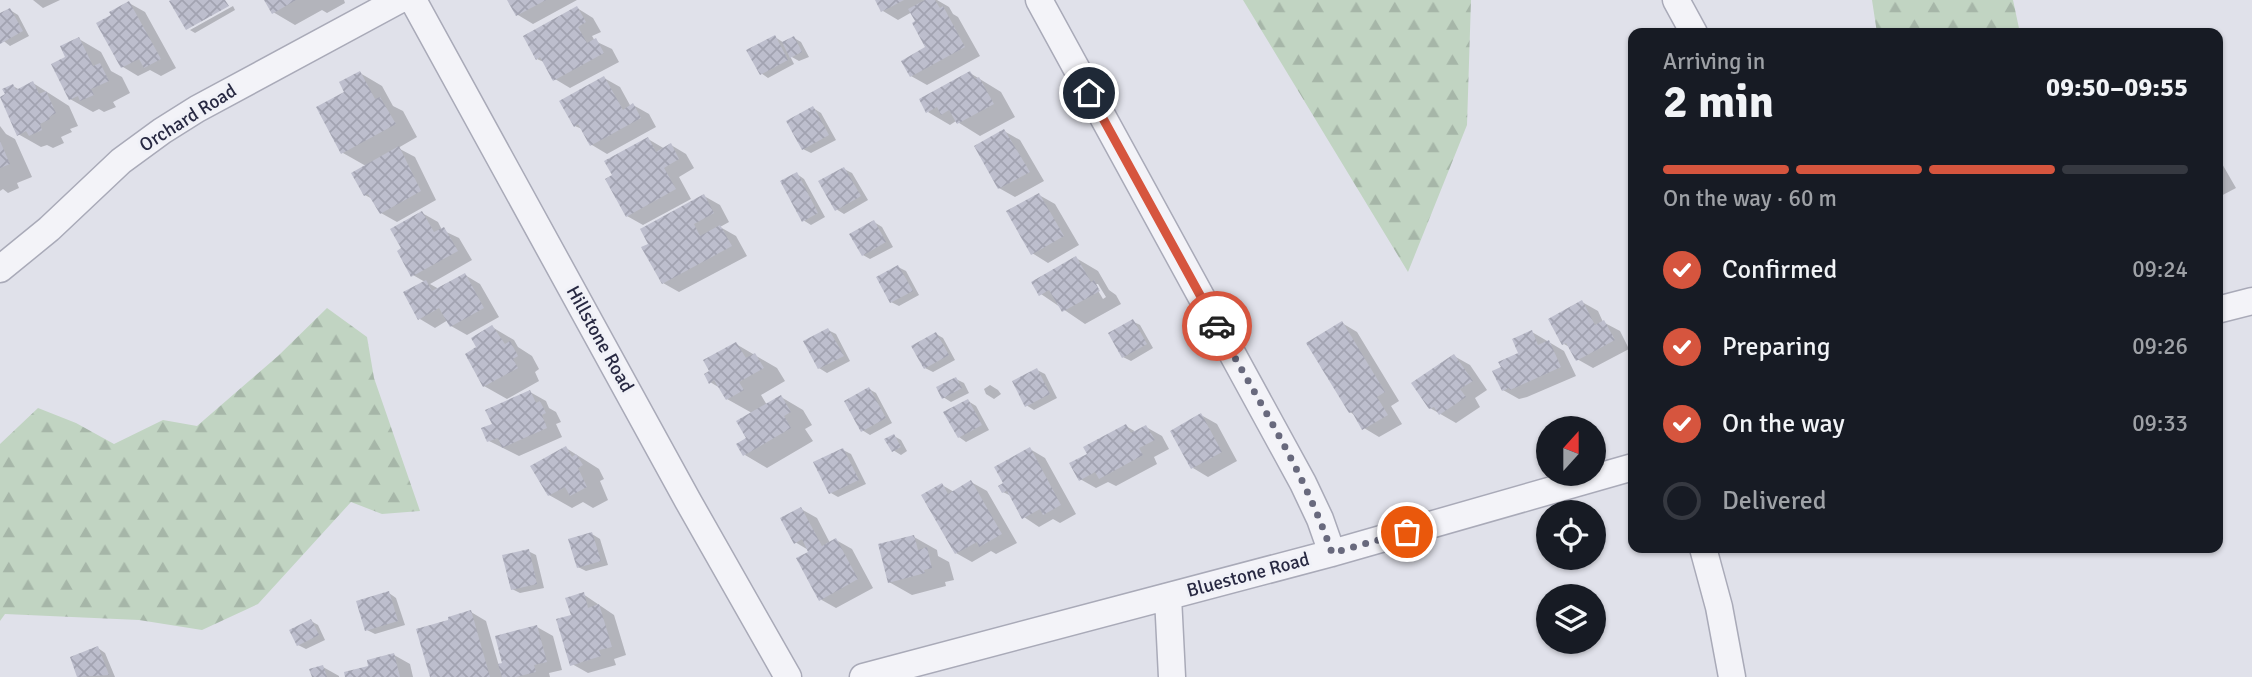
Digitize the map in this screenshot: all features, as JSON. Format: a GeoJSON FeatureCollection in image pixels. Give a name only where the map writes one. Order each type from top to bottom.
{"type":"FeatureCollection","features":[{"type":"Feature","properties":{"kind":"street","name":"Orchard Road"},"geometry":{"type":"LineString","coordinates":[[0,269],[49,229],[121,162],[162,131],[197,109],[399,0]]}},
{"type":"Feature","properties":{"kind":"street","name":"Hillstone Road"},"geometry":{"type":"LineString","coordinates":[[413,0],[688,501],[788,677]]}},
{"type":"Feature","properties":{"kind":"street"},"geometry":{"type":"LineString","coordinates":[[1039,0],[1303,483],[1332,553]]}},
{"type":"Feature","properties":{"kind":"street"},"geometry":{"type":"LineString","coordinates":[[1676,0],[1691,28]]}},
{"type":"Feature","properties":{"kind":"street"},"geometry":{"type":"LineString","coordinates":[[2223,308],[2252,301]]}},
{"type":"Feature","properties":{"kind":"street","name":"Bluestone Road"},"geometry":{"type":"LineString","coordinates":[[863,677],[1332,553],[1628,468]]}},
{"type":"Feature","properties":{"kind":"street"},"geometry":{"type":"LineString","coordinates":[[1704,553],[1719,607],[1732,677]]}},
{"type":"Feature","properties":{"kind":"street"},"geometry":{"type":"LineString","coordinates":[[1168,597],[1172,677]]}},
{"type":"Feature","properties":{"kind":"green space"},"geometry":{"type":"Polygon","coordinates":[[[1243,0],[1471,0],[1467,125],[1408,272],[1243,0]]]}},
{"type":"Feature","properties":{"kind":"green space"},"geometry":{"type":"Polygon","coordinates":[[[1872,0],[2013,0],[2019,28],[1876,28],[1872,0]]]}},
{"type":"Feature","properties":{"kind":"green space"},"geometry":{"type":"Polygon","coordinates":[[[327,308],[367,337],[374,378],[420,511],[382,514],[351,502],[258,604],[202,630],[139,620],[5,614],[0,621],[0,444],[38,408],[76,423],[114,444],[163,420],[197,426],[278,356],[327,308]]]}},
{"type":"Feature","properties":{"kind":"building"},"geometry":{"type":"Polygon","coordinates":[[[225,0],[229,6],[186,30],[169,1],[225,0]]]}},
{"type":"Feature","properties":{"kind":"building"},"geometry":{"type":"Polygon","coordinates":[[[264,0],[296,0],[272,14],[264,0]]]}},
{"type":"Feature","properties":{"kind":"building"},"geometry":{"type":"Polygon","coordinates":[[[507,0],[546,0],[516,16],[507,0]]]}},
{"type":"Feature","properties":{"kind":"building"},"geometry":{"type":"Polygon","coordinates":[[[875,0],[904,0],[881,12],[875,0]]]}},
{"type":"Feature","properties":{"kind":"building"},"geometry":{"type":"Polygon","coordinates":[[[925,0],[935,0],[940,8],[943,6],[965,47],[910,77],[901,61],[925,47],[908,9],[925,0]]]}},
{"type":"Feature","properties":{"kind":"building"},"geometry":{"type":"Polygon","coordinates":[[[129,1],[161,59],[144,68],[139,59],[121,68],[96,23],[129,1]]]}},
{"type":"Feature","properties":{"kind":"building"},"geometry":{"type":"Polygon","coordinates":[[[577,6],[586,22],[578,27],[587,43],[596,38],[604,53],[553,81],[540,57],[536,60],[523,36],[577,6]]]}},
{"type":"Feature","properties":{"kind":"building"},"geometry":{"type":"Polygon","coordinates":[[[10,8],[23,31],[0,44],[0,13],[10,8]]]}},
{"type":"Feature","properties":{"kind":"building"},"geometry":{"type":"Polygon","coordinates":[[[775,35],[788,60],[760,75],[746,50],[775,35]]]}},
{"type":"Feature","properties":{"kind":"building"},"geometry":{"type":"Polygon","coordinates":[[[794,36],[802,52],[790,58],[782,42],[794,36]]]}},
{"type":"Feature","properties":{"kind":"building"},"geometry":{"type":"Polygon","coordinates":[[[79,37],[93,66],[100,63],[109,81],[91,89],[94,95],[80,101],[78,96],[69,100],[51,64],[65,57],[60,46],[79,37]]]}},
{"type":"Feature","properties":{"kind":"building"},"geometry":{"type":"Polygon","coordinates":[[[360,71],[375,99],[380,97],[396,124],[341,154],[316,107],[344,92],[339,82],[360,71]]]}},
{"type":"Feature","properties":{"kind":"building"},"geometry":{"type":"Polygon","coordinates":[[[970,71],[975,79],[979,77],[994,104],[957,124],[949,110],[941,115],[937,107],[926,113],[919,99],[970,71]]]}},
{"type":"Feature","properties":{"kind":"building"},"geometry":{"type":"Polygon","coordinates":[[[604,76],[623,110],[633,103],[641,118],[590,146],[578,124],[574,127],[559,101],[604,76]]]}},
{"type":"Feature","properties":{"kind":"building"},"geometry":{"type":"Polygon","coordinates":[[[33,81],[39,94],[46,91],[56,113],[40,124],[42,130],[29,136],[26,131],[17,136],[0,97],[5,94],[2,89],[13,84],[16,90],[33,81]]]}},
{"type":"Feature","properties":{"kind":"building"},"geometry":{"type":"Polygon","coordinates":[[[813,106],[829,135],[802,150],[786,121],[813,106]]]}},
{"type":"Feature","properties":{"kind":"building"},"geometry":{"type":"Polygon","coordinates":[[[1004,129],[1030,172],[998,189],[974,146],[1004,129]]]}},
{"type":"Feature","properties":{"kind":"building"},"geometry":{"type":"Polygon","coordinates":[[[648,137],[656,152],[671,143],[679,159],[664,168],[676,189],[626,217],[605,179],[612,175],[604,161],[648,137]]]}},
{"type":"Feature","properties":{"kind":"building"},"geometry":{"type":"Polygon","coordinates":[[[0,141],[10,164],[0,168],[0,141]]]}},
{"type":"Feature","properties":{"kind":"building"},"geometry":{"type":"Polygon","coordinates":[[[399,146],[421,191],[380,214],[368,194],[364,196],[351,173],[399,146]]]}},
{"type":"Feature","properties":{"kind":"building"},"geometry":{"type":"Polygon","coordinates":[[[844,167],[861,196],[835,211],[818,181],[844,167]]]}},
{"type":"Feature","properties":{"kind":"building"},"geometry":{"type":"Polygon","coordinates":[[[797,172],[818,213],[802,222],[780,181],[797,172]]]}},
{"type":"Feature","properties":{"kind":"building"},"geometry":{"type":"Polygon","coordinates":[[[1039,193],[1064,236],[1031,255],[1006,211],[1039,193]]]}},
{"type":"Feature","properties":{"kind":"building"},"geometry":{"type":"Polygon","coordinates":[[[704,194],[714,213],[694,224],[700,236],[720,225],[732,246],[662,284],[641,247],[648,244],[640,229],[704,194]]]}},
{"type":"Feature","properties":{"kind":"building"},"geometry":{"type":"Polygon","coordinates":[[[422,211],[434,232],[444,227],[458,251],[411,277],[397,251],[401,248],[390,229],[422,211]]]}},
{"type":"Feature","properties":{"kind":"building"},"geometry":{"type":"Polygon","coordinates":[[[874,220],[886,242],[862,256],[849,234],[874,220]]]}},
{"type":"Feature","properties":{"kind":"building"},"geometry":{"type":"Polygon","coordinates":[[[1076,256],[1091,282],[1094,280],[1100,291],[1062,312],[1049,290],[1039,296],[1031,282],[1076,256]]]}},
{"type":"Feature","properties":{"kind":"building"},"geometry":{"type":"Polygon","coordinates":[[[898,265],[913,291],[890,303],[876,277],[898,265]]]}},
{"type":"Feature","properties":{"kind":"building"},"geometry":{"type":"Polygon","coordinates":[[[465,273],[484,308],[450,327],[439,308],[418,320],[403,292],[426,280],[432,291],[465,273]]]}},
{"type":"Feature","properties":{"kind":"building"},"geometry":{"type":"Polygon","coordinates":[[[1582,300],[1595,325],[1604,320],[1615,340],[1576,361],[1566,343],[1562,345],[1548,319],[1582,300]]]}},
{"type":"Feature","properties":{"kind":"building"},"geometry":{"type":"Polygon","coordinates":[[[1133,319],[1147,344],[1122,358],[1108,333],[1133,319]]]}},
{"type":"Feature","properties":{"kind":"building"},"geometry":{"type":"Polygon","coordinates":[[[1342,321],[1385,392],[1377,397],[1388,415],[1362,430],[1306,343],[1342,321]]]}},
{"type":"Feature","properties":{"kind":"building"},"geometry":{"type":"Polygon","coordinates":[[[492,325],[505,344],[510,341],[518,356],[513,359],[518,368],[483,387],[465,354],[476,347],[471,338],[492,325]]]}},
{"type":"Feature","properties":{"kind":"building"},"geometry":{"type":"Polygon","coordinates":[[[828,328],[844,356],[818,369],[803,341],[828,328]]]}},
{"type":"Feature","properties":{"kind":"building"},"geometry":{"type":"Polygon","coordinates":[[[1532,330],[1538,345],[1549,340],[1561,367],[1502,391],[1492,371],[1501,367],[1498,362],[1518,353],[1512,339],[1532,330]]]}},
{"type":"Feature","properties":{"kind":"building"},"geometry":{"type":"Polygon","coordinates":[[[936,332],[949,355],[924,369],[911,346],[936,332]]]}},
{"type":"Feature","properties":{"kind":"building"},"geometry":{"type":"Polygon","coordinates":[[[736,342],[746,358],[755,353],[764,368],[739,382],[744,390],[726,400],[714,380],[709,384],[704,374],[709,371],[703,360],[736,342]]]}},
{"type":"Feature","properties":{"kind":"building"},"geometry":{"type":"Polygon","coordinates":[[[1454,354],[1473,381],[1460,389],[1466,397],[1439,415],[1434,407],[1429,409],[1411,383],[1454,354]]]}},
{"type":"Feature","properties":{"kind":"building"},"geometry":{"type":"Polygon","coordinates":[[[1037,368],[1050,394],[1025,407],[1012,381],[1037,368]]]}},
{"type":"Feature","properties":{"kind":"building"},"geometry":{"type":"Polygon","coordinates":[[[956,377],[962,388],[942,399],[936,387],[956,377]]]}},
{"type":"Feature","properties":{"kind":"building"},"geometry":{"type":"Polygon","coordinates":[[[869,387],[886,418],[861,432],[844,401],[869,387]]]}},
{"type":"Feature","properties":{"kind":"building"},"geometry":{"type":"Polygon","coordinates":[[[530,390],[536,403],[540,401],[546,413],[542,415],[547,428],[502,448],[498,438],[487,442],[481,428],[492,424],[485,410],[530,390]]]}},
{"type":"Feature","properties":{"kind":"building"},"geometry":{"type":"Polygon","coordinates":[[[781,395],[791,412],[784,416],[791,428],[743,456],[736,444],[746,438],[736,421],[781,395]]]}},
{"type":"Feature","properties":{"kind":"building"},"geometry":{"type":"Polygon","coordinates":[[[968,399],[982,425],[958,438],[943,412],[968,399]]]}},
{"type":"Feature","properties":{"kind":"building"},"geometry":{"type":"Polygon","coordinates":[[[1201,413],[1222,452],[1191,469],[1170,431],[1201,413]]]}},
{"type":"Feature","properties":{"kind":"building"},"geometry":{"type":"Polygon","coordinates":[[[1126,424],[1131,433],[1146,425],[1155,440],[1139,448],[1143,455],[1099,479],[1095,472],[1079,481],[1069,463],[1087,454],[1083,447],[1126,424]]]}},
{"type":"Feature","properties":{"kind":"building"},"geometry":{"type":"Polygon","coordinates":[[[894,434],[901,447],[892,452],[884,439],[894,434]]]}},
{"type":"Feature","properties":{"kind":"building"},"geometry":{"type":"Polygon","coordinates":[[[566,446],[572,457],[576,454],[583,465],[578,468],[587,487],[570,496],[565,487],[548,496],[530,466],[566,446]]]}},
{"type":"Feature","properties":{"kind":"building"},"geometry":{"type":"Polygon","coordinates":[[[1030,447],[1061,505],[1043,515],[1040,509],[1022,519],[1007,491],[1002,493],[998,486],[1003,483],[994,467],[1030,447]]]}},
{"type":"Feature","properties":{"kind":"building"},"geometry":{"type":"Polygon","coordinates":[[[843,448],[859,480],[829,494],[813,462],[843,448]]]}},
{"type":"Feature","properties":{"kind":"building"},"geometry":{"type":"Polygon","coordinates":[[[971,480],[1002,534],[979,547],[977,542],[955,554],[921,495],[942,483],[948,494],[971,480]]]}},
{"type":"Feature","properties":{"kind":"building"},"geometry":{"type":"Polygon","coordinates":[[[801,507],[822,546],[836,538],[858,579],[819,601],[796,558],[808,552],[802,539],[794,544],[780,518],[801,507]]]}},
{"type":"Feature","properties":{"kind":"building"},"geometry":{"type":"Polygon","coordinates":[[[592,532],[601,561],[577,568],[568,539],[592,532]]]}},
{"type":"Feature","properties":{"kind":"building"},"geometry":{"type":"Polygon","coordinates":[[[914,535],[918,550],[927,547],[932,568],[924,570],[925,573],[888,583],[878,544],[914,535]]]}},
{"type":"Feature","properties":{"kind":"building"},"geometry":{"type":"Polygon","coordinates":[[[529,549],[537,584],[511,590],[502,555],[529,549]]]}},
{"type":"Feature","properties":{"kind":"building"},"geometry":{"type":"Polygon","coordinates":[[[389,591],[398,621],[365,631],[356,601],[389,591]]]}},
{"type":"Feature","properties":{"kind":"building"},"geometry":{"type":"Polygon","coordinates":[[[584,592],[588,608],[599,604],[612,647],[599,650],[601,656],[570,666],[556,619],[571,615],[565,598],[584,592]]]}},
{"type":"Feature","properties":{"kind":"building"},"geometry":{"type":"Polygon","coordinates":[[[471,610],[490,677],[430,677],[416,629],[471,610]]]}},
{"type":"Feature","properties":{"kind":"building"},"geometry":{"type":"Polygon","coordinates":[[[311,619],[319,635],[297,646],[289,630],[311,619]]]}},
{"type":"Feature","properties":{"kind":"building"},"geometry":{"type":"Polygon","coordinates":[[[537,625],[547,662],[534,665],[536,672],[502,677],[498,664],[502,663],[495,636],[537,625]]]}},
{"type":"Feature","properties":{"kind":"building"},"geometry":{"type":"Polygon","coordinates":[[[98,646],[109,675],[77,677],[70,657],[98,646]]]}},
{"type":"Feature","properties":{"kind":"building"},"geometry":{"type":"Polygon","coordinates":[[[394,653],[400,677],[345,677],[344,672],[368,666],[367,660],[394,653]]]}},
{"type":"Feature","properties":{"kind":"building"},"geometry":{"type":"Polygon","coordinates":[[[323,665],[327,677],[312,677],[309,669],[323,665]]]}},
{"type":"Feature","properties":{"kind":"way so far"},"geometry":{"type":"LineString","coordinates":[[1217,326],[1303,483],[1332,553],[1407,532]]}},
{"type":"Feature","properties":{"kind":"route"},"geometry":{"type":"LineString","coordinates":[[1089,93],[1217,326]]}}]}
